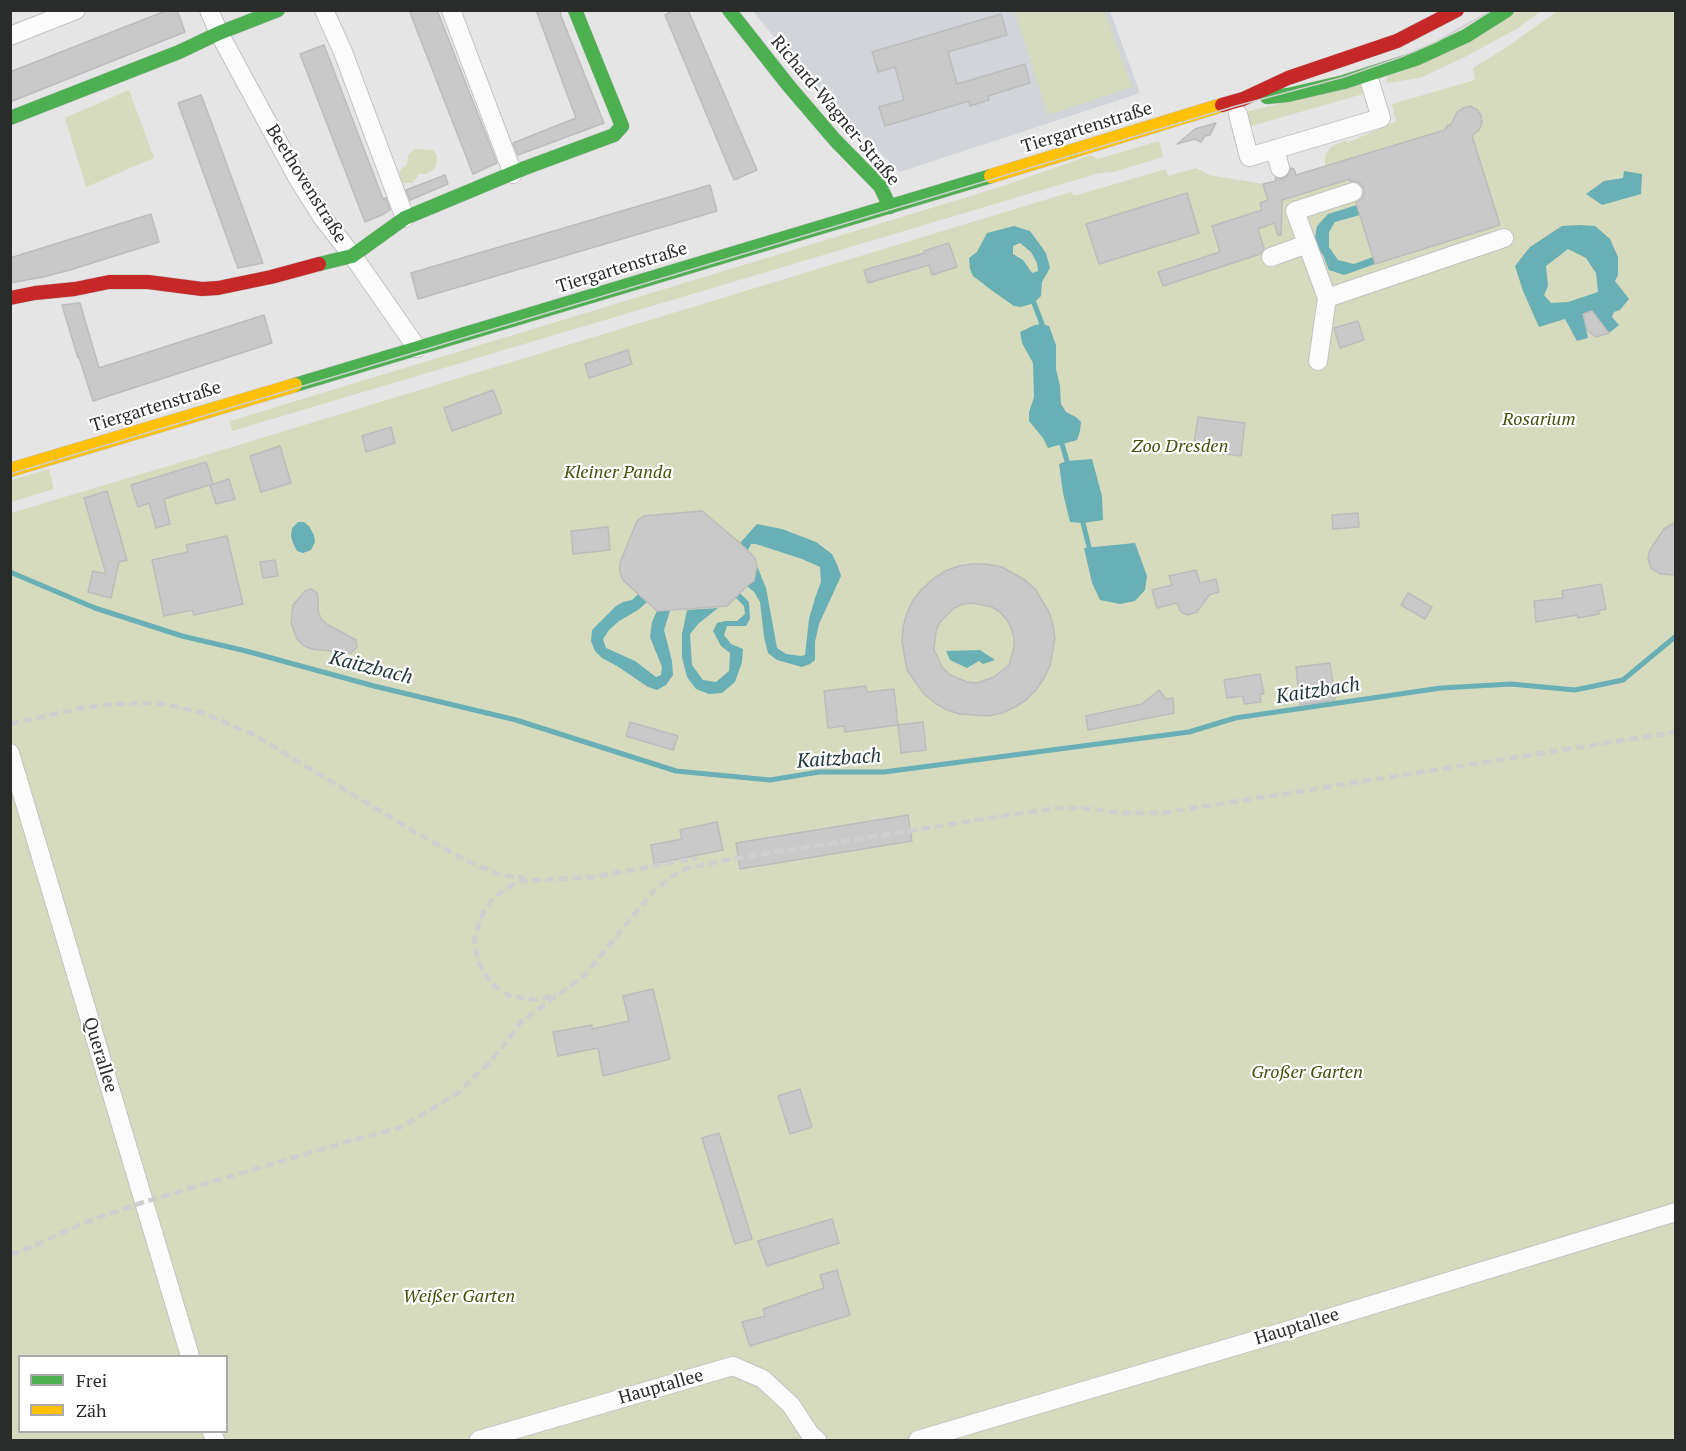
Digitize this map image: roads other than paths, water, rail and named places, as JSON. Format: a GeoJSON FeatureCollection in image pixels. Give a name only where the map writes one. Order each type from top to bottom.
{"type":"FeatureCollection","features":[{"type":"Feature","properties":{"kind":"main road"},"geometry":{"type":"LineString","coordinates":[[10,118],[179,52],[219,33],[278,10]]}},
{"type":"Feature","properties":{"kind":"main road"},"geometry":{"type":"LineString","coordinates":[[10,298],[109,282],[148,282],[202,289],[218,288],[260,280],[352,256],[405,218],[525,168],[614,135],[622,126],[575,10]]}},
{"type":"Feature","properties":{"kind":"main road","name":"Richard-Wagner-Straße"},"geometry":{"type":"LineString","coordinates":[[729,10],[780,77],[822,126],[880,186],[890,207]]}},
{"type":"Feature","properties":{"kind":"main road","name":"Tiergartenstraße"},"geometry":{"type":"LineString","coordinates":[[1240,106],[1288,78],[1397,41],[1457,10]]}},
{"type":"Feature","properties":{"kind":"main road","name":"Tiergartenstraße"},"geometry":{"type":"LineString","coordinates":[[10,470],[890,207],[1240,106],[1368,76],[1418,58],[1466,36],[1507,10]]}},
{"type":"Feature","properties":{"kind":"street"},"geometry":{"type":"LineString","coordinates":[[10,36],[76,10]]}},
{"type":"Feature","properties":{"kind":"street","name":"Beethovenstraße"},"geometry":{"type":"LineString","coordinates":[[209,10],[219,33],[297,177],[322,217],[417,348]]}},
{"type":"Feature","properties":{"kind":"street"},"geometry":{"type":"LineString","coordinates":[[324,10],[343,52],[405,218]]}},
{"type":"Feature","properties":{"kind":"street"},"geometry":{"type":"LineString","coordinates":[[451,10],[513,174]]}},
{"type":"Feature","properties":{"kind":"street"},"geometry":{"type":"LineString","coordinates":[[1240,106],[1249,157],[1275,149],[1337,137],[1381,118],[1368,76]]}},
{"type":"Feature","properties":{"kind":"street"},"geometry":{"type":"LineString","coordinates":[[1275,149],[1280,168]]}},
{"type":"Feature","properties":{"kind":"street"},"geometry":{"type":"LineString","coordinates":[[1318,361],[1327,298],[1293,204],[1353,192]]}},
{"type":"Feature","properties":{"kind":"street"},"geometry":{"type":"LineString","coordinates":[[1327,298],[1504,238]]}},
{"type":"Feature","properties":{"kind":"street"},"geometry":{"type":"LineString","coordinates":[[1271,257],[1307,244]]}},
{"type":"Feature","properties":{"kind":"street","name":"Querallee"},"geometry":{"type":"LineString","coordinates":[[10,753],[190,1355]]}},
{"type":"Feature","properties":{"kind":"street","name":"Hauptallee"},"geometry":{"type":"LineString","coordinates":[[918,1440],[1676,1212]]}},
{"type":"Feature","properties":{"kind":"street","name":"Hauptallee"},"geometry":{"type":"LineString","coordinates":[[479,1440],[733,1366],[763,1379],[791,1405],[810,1434],[817,1440]]}},
{"type":"Feature","properties":{"kind":"water"},"geometry":{"type":"Polygon","coordinates":[[[1624,171],[1642,174],[1641,194],[1602,205],[1586,194],[1604,181],[1623,178],[1624,171]]]}},
{"type":"Feature","properties":{"kind":"water"},"geometry":{"type":"Polygon","coordinates":[[[1357,205],[1360,215],[1335,222],[1329,232],[1329,247],[1338,260],[1354,264],[1373,257],[1375,264],[1344,275],[1329,270],[1323,255],[1314,243],[1317,226],[1328,214],[1357,205]]]}},
{"type":"Feature","properties":{"kind":"water"},"geometry":{"type":"Polygon","coordinates":[[[1014,226],[1030,231],[1046,253],[1050,268],[1042,282],[1041,296],[1034,303],[1021,307],[1014,306],[973,276],[969,258],[977,252],[987,233],[1014,226]],[[1020,243],[1013,246],[1013,254],[1023,260],[1032,273],[1038,271],[1037,263],[1031,252],[1020,243]]]}},
{"type":"Feature","properties":{"kind":"water"},"geometry":{"type":"Polygon","coordinates":[[[1562,226],[1595,226],[1610,239],[1618,257],[1618,275],[1615,281],[1629,299],[1620,310],[1614,312],[1612,317],[1619,325],[1609,333],[1592,311],[1583,314],[1588,338],[1577,341],[1565,319],[1539,327],[1523,291],[1515,266],[1530,247],[1562,226]],[[1568,249],[1546,266],[1548,286],[1544,295],[1551,303],[1568,302],[1598,292],[1596,273],[1586,258],[1568,249]]]}},
{"type":"Feature","properties":{"kind":"water"},"geometry":{"type":"Polygon","coordinates":[[[1042,324],[1049,326],[1056,345],[1056,369],[1061,404],[1066,412],[1081,422],[1077,440],[1048,448],[1029,421],[1029,412],[1034,397],[1033,363],[1022,343],[1020,332],[1042,324]]]}},
{"type":"Feature","properties":{"kind":"water"},"geometry":{"type":"Polygon","coordinates":[[[1092,459],[1102,496],[1103,520],[1070,522],[1059,464],[1092,459]]]}},
{"type":"Feature","properties":{"kind":"water"},"geometry":{"type":"Polygon","coordinates":[[[298,522],[304,522],[309,526],[314,535],[315,542],[311,550],[303,553],[297,551],[291,536],[292,528],[298,522]]]}},
{"type":"Feature","properties":{"kind":"water"},"geometry":{"type":"Polygon","coordinates":[[[757,524],[782,529],[816,542],[832,554],[841,576],[819,624],[815,642],[815,660],[802,667],[777,660],[768,653],[760,602],[747,586],[754,581],[757,566],[766,588],[777,648],[786,654],[805,655],[809,619],[821,582],[820,567],[756,544],[751,544],[748,550],[740,543],[757,524]]]}},
{"type":"Feature","properties":{"kind":"water"},"geometry":{"type":"Polygon","coordinates":[[[1135,543],[1147,576],[1145,590],[1135,601],[1120,604],[1100,600],[1092,583],[1084,548],[1135,543]]]}},
{"type":"Feature","properties":{"kind":"water"},"geometry":{"type":"Polygon","coordinates":[[[740,593],[749,602],[750,619],[746,626],[727,626],[724,635],[731,644],[743,649],[742,662],[735,682],[722,693],[709,694],[696,689],[687,677],[682,657],[682,634],[687,610],[718,608],[698,624],[690,634],[692,665],[703,680],[716,682],[729,671],[730,653],[721,646],[713,631],[717,623],[737,621],[745,614],[744,606],[736,598],[740,593]]]}},
{"type":"Feature","properties":{"kind":"water"},"geometry":{"type":"Polygon","coordinates":[[[638,594],[647,602],[619,621],[603,639],[606,648],[635,661],[656,677],[661,675],[662,667],[650,637],[652,622],[657,611],[670,611],[664,630],[673,675],[666,685],[657,690],[648,687],[602,658],[595,651],[591,641],[592,630],[616,606],[632,600],[638,594]]]}},
{"type":"Feature","properties":{"kind":"water"},"geometry":{"type":"Polygon","coordinates":[[[980,650],[995,660],[983,664],[979,661],[967,668],[950,660],[946,651],[980,650]]]}},
{"type":"Feature","properties":{"kind":"waterway"},"geometry":{"type":"LineString","coordinates":[[1034,303],[1042,324]]}},
{"type":"Feature","properties":{"kind":"waterway"},"geometry":{"type":"LineString","coordinates":[[1062,444],[1067,461]]}},
{"type":"Feature","properties":{"kind":"waterway"},"geometry":{"type":"LineString","coordinates":[[1083,523],[1089,547]]}},
{"type":"Feature","properties":{"kind":"waterway","name":"Kaitzbach"},"geometry":{"type":"LineString","coordinates":[[10,572],[95,608],[182,636],[516,720],[676,771],[770,780],[819,772],[884,772],[1189,732],[1235,718],[1441,688],[1511,684],[1575,690],[1623,680],[1676,636]]}},
{"type":"Feature","properties":{"kind":"tram line"},"geometry":{"type":"LineString","coordinates":[[10,474],[1236,106],[1344,77],[1436,42],[1492,10]]}},
{"type":"Feature","properties":{"kind":"railway"},"geometry":{"type":"LineString","coordinates":[[10,724],[81,708],[113,704],[164,704],[203,713],[254,735],[465,860],[500,875],[525,878]]}},
{"type":"Feature","properties":{"kind":"railway"},"geometry":{"type":"LineString","coordinates":[[10,1254],[22,1251],[83,1223],[144,1202],[399,1128],[459,1092],[492,1060],[522,1021],[585,975],[654,890],[688,868],[732,859],[1059,808],[1083,808],[1122,813],[1162,813],[1676,732]]}},
{"type":"Feature","properties":{"kind":"railway"},"geometry":{"type":"LineString","coordinates":[[551,996],[537,1000],[510,996],[495,987],[483,972],[474,938],[484,911],[495,896],[517,882],[593,877],[697,858]]}},
{"type":"Feature","properties":{"kind":"park label","name":"Rosarium"},"geometry":{"type":"Point","coordinates":[1539,420]}},
{"type":"Feature","properties":{"kind":"park label","name":"Zoo Dresden"},"geometry":{"type":"Point","coordinates":[1180,447]}},
{"type":"Feature","properties":{"kind":"park label","name":"Kleiner Panda"},"geometry":{"type":"Point","coordinates":[618,473]}},
{"type":"Feature","properties":{"kind":"park label","name":"Großer Garten"},"geometry":{"type":"Point","coordinates":[1307,1073]}},
{"type":"Feature","properties":{"kind":"park label","name":"Weißer Garten"},"geometry":{"type":"Point","coordinates":[459,1297]}}]}
